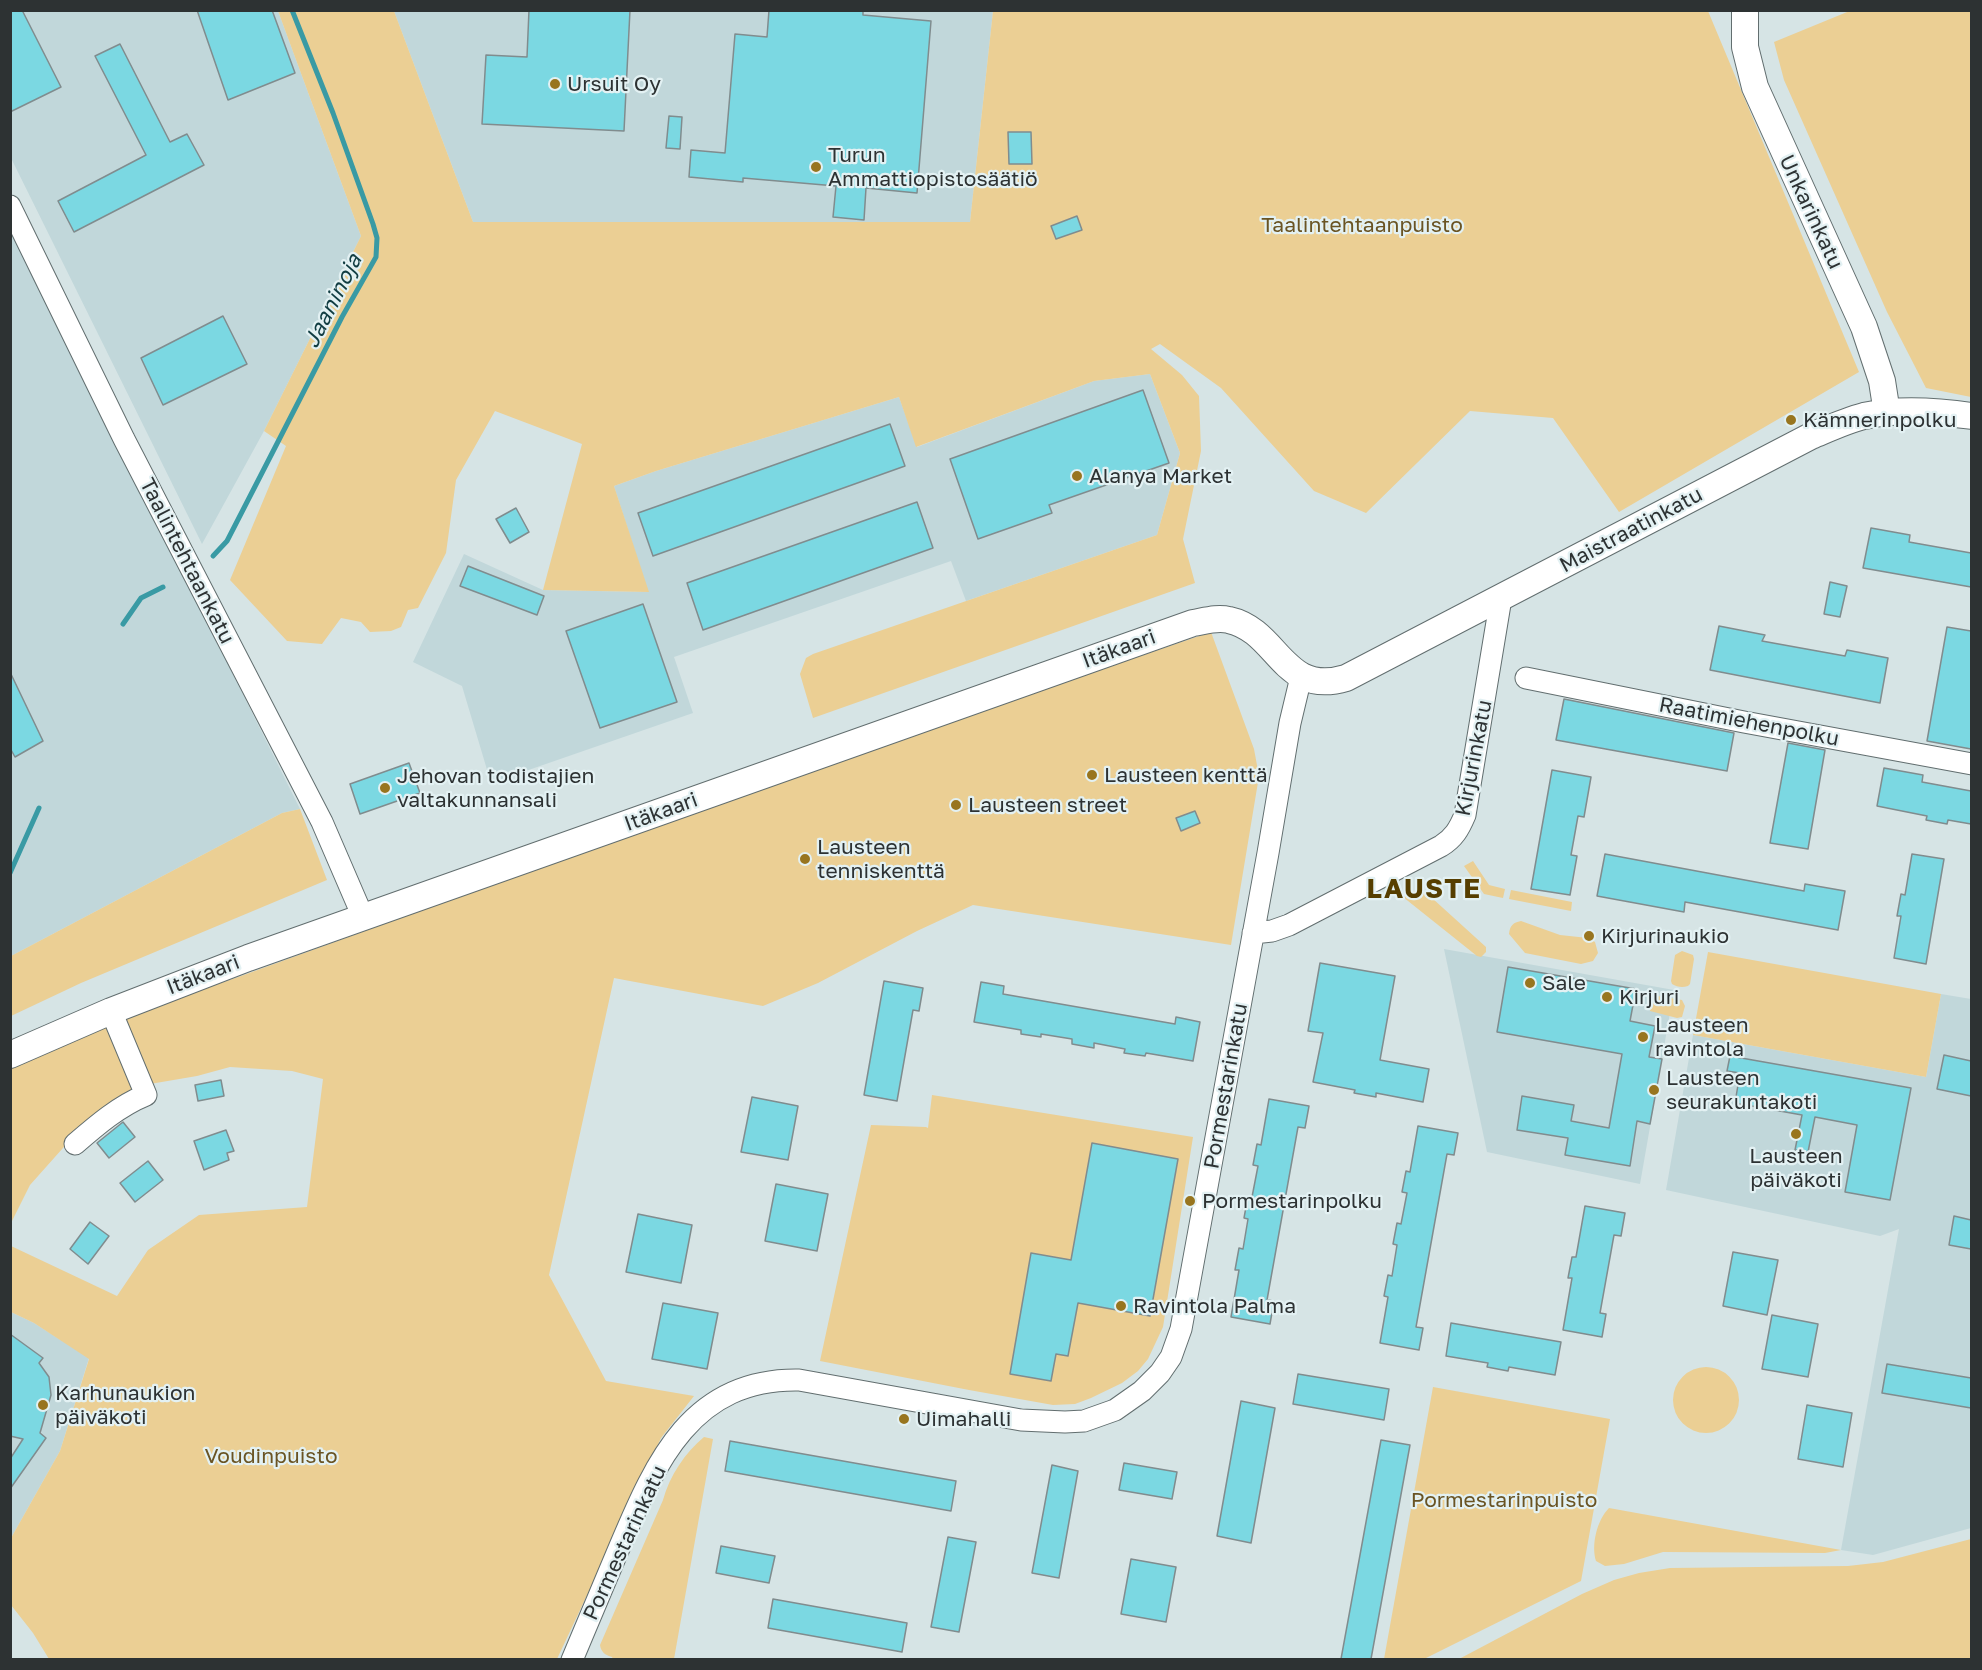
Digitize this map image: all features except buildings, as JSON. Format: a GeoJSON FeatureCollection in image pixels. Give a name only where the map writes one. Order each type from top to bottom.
{"type":"FeatureCollection","features":[{"type":"Feature","properties":{"kind":"street","name":"Unkarinkatu"},"geometry":{"type":"LineString","coordinates":[[1744,10],[1745,47],[1755,87],[1864,327],[1882,381],[1887,413]]}},
{"type":"Feature","properties":{"kind":"street","name":"Taalintehtaankatu"},"geometry":{"type":"LineString","coordinates":[[10,206],[124,439],[322,822],[363,917]]}},
{"type":"Feature","properties":{"kind":"street","name":"Maistraatinkatu"},"geometry":{"type":"LineString","coordinates":[[1301,677],[1326,681],[1346,678],[1811,436],[1854,419],[1917,411],[1971,416]]}},
{"type":"Feature","properties":{"kind":"street","name":"Kirjurinkatu"},"geometry":{"type":"LineString","coordinates":[[1253,933],[1272,931],[1289,925],[1441,846],[1459,831],[1465,815],[1501,598]]}},
{"type":"Feature","properties":{"kind":"street","name":"Itäkaari"},"geometry":{"type":"LineString","coordinates":[[10,1055],[111,1011],[249,958],[1193,623],[1216,619],[1242,624],[1255,632],[1287,667],[1301,677]]}},
{"type":"Feature","properties":{"kind":"street","name":"Pormestarinkatu"},"geometry":{"type":"LineString","coordinates":[[572,1659],[645,1491],[662,1460],[694,1418],[727,1394],[757,1383],[799,1380],[1021,1420],[1084,1421],[1115,1410],[1131,1400],[1152,1382],[1171,1357],[1181,1329],[1290,723],[1301,677]]}},
{"type":"Feature","properties":{"kind":"street","name":"Raatimiehenpolku"},"geometry":{"type":"LineString","coordinates":[[1526,678],[1744,722],[1971,764]]}},
{"type":"Feature","properties":{"kind":"street"},"geometry":{"type":"LineString","coordinates":[[75,1144],[105,1118],[146,1095],[111,1011]]}},
{"type":"Feature","properties":{"kind":"shaded area"},"geometry":{"type":"Polygon","coordinates":[[[11,11],[278,11],[361,236],[264,431],[202,544],[11,158],[11,11]]]}},
{"type":"Feature","properties":{"kind":"shaded area"},"geometry":{"type":"Polygon","coordinates":[[[394,11],[993,11],[970,222],[473,222],[394,11]]]}},
{"type":"Feature","properties":{"kind":"shaded area"},"geometry":{"type":"Polygon","coordinates":[[[10,226],[300,809],[282,813],[11,956],[10,226]]]}},
{"type":"Feature","properties":{"kind":"shaded area"},"geometry":{"type":"Polygon","coordinates":[[[1150,374],[1180,453],[1157,535],[966,601],[951,561],[674,657],[693,713],[491,783],[462,686],[413,662],[464,554],[543,590],[648,592],[614,486],[899,397],[917,447],[1094,381],[1150,374]]]}},
{"type":"Feature","properties":{"kind":"shaded area"},"geometry":{"type":"Polygon","coordinates":[[[1444,949],[1674,990],[1640,1184],[1487,1152],[1444,949]]]}},
{"type":"Feature","properties":{"kind":"shaded area"},"geometry":{"type":"Polygon","coordinates":[[[1941,994],[1971,999],[1971,1528],[1873,1555],[1841,1550],[1899,1229],[1880,1236],[1666,1190],[1693,1035],[1926,1077],[1941,994]]]}},
{"type":"Feature","properties":{"kind":"shaded area","name":"Karhunaukion päiväkoti"},"geometry":{"type":"Polygon","coordinates":[[[11,1312],[34,1323],[89,1358],[60,1451],[11,1538],[11,1312]]]}},
{"type":"Feature","properties":{"kind":"green space"},"geometry":{"type":"Polygon","coordinates":[[[1852,10],[1971,11],[1971,397],[1926,388],[1887,312],[1784,80],[1774,42],[1852,10]]]}},
{"type":"Feature","properties":{"kind":"green space","name":"Taalintehtaanpuisto"},"geometry":{"type":"Polygon","coordinates":[[[278,11],[394,11],[473,222],[970,222],[993,11],[1708,11],[1859,372],[1619,512],[1553,418],[1470,411],[1366,513],[1314,491],[1221,388],[1160,344],[1151,349],[1182,375],[1199,396],[1201,451],[1183,539],[1195,583],[813,718],[800,674],[806,658],[813,654],[1157,535],[1180,453],[1150,374],[1094,381],[916,447],[899,397],[614,486],[649,592],[543,590],[582,444],[495,411],[456,480],[446,553],[418,608],[408,610],[401,627],[391,631],[370,632],[361,622],[341,618],[322,644],[287,641],[230,580],[286,446],[264,431],[361,236],[278,11]]]}},
{"type":"Feature","properties":{"kind":"green space","name":"Voudinpuisto"},"geometry":{"type":"Polygon","coordinates":[[[1211,632],[1254,749],[1259,776],[1231,945],[973,905],[917,931],[818,983],[763,1006],[614,978],[549,1275],[606,1381],[694,1396],[661,1438],[557,1659],[49,1659],[33,1633],[11,1605],[11,1538],[60,1451],[89,1359],[34,1323],[11,1312],[11,1246],[117,1296],[148,1250],[199,1215],[307,1207],[323,1079],[292,1071],[230,1067],[197,1076],[150,1084],[132,1094],[71,1139],[30,1185],[11,1223],[11,1065],[98,1026],[849,755],[1211,632]]]}},
{"type":"Feature","properties":{"kind":"green space"},"geometry":{"type":"Polygon","coordinates":[[[300,809],[327,880],[81,983],[11,1016],[11,956],[282,813],[300,809]]]}},
{"type":"Feature","properties":{"kind":"green space"},"geometry":{"type":"Polygon","coordinates":[[[1473,861],[1489,885],[1505,889],[1503,898],[1484,894],[1464,866],[1473,861]]]}},
{"type":"Feature","properties":{"kind":"green space"},"geometry":{"type":"Polygon","coordinates":[[[1421,888],[1486,947],[1486,952],[1481,957],[1403,897],[1421,888]]]}},
{"type":"Feature","properties":{"kind":"green space"},"geometry":{"type":"Polygon","coordinates":[[[1511,890],[1572,902],[1571,911],[1509,899],[1511,890]]]}},
{"type":"Feature","properties":{"kind":"green space"},"geometry":{"type":"Polygon","coordinates":[[[1521,921],[1560,935],[1588,938],[1595,942],[1598,953],[1593,961],[1581,964],[1525,953],[1509,934],[1512,925],[1521,921]]]}},
{"type":"Feature","properties":{"kind":"green space"},"geometry":{"type":"Polygon","coordinates":[[[1682,951],[1693,955],[1694,959],[1690,984],[1682,987],[1672,984],[1671,981],[1675,955],[1682,951]]]}},
{"type":"Feature","properties":{"kind":"green space"},"geometry":{"type":"Polygon","coordinates":[[[1708,952],[1941,994],[1926,1077],[1693,1035],[1708,952]]]}},
{"type":"Feature","properties":{"kind":"green space"},"geometry":{"type":"Polygon","coordinates":[[[1652,995],[1682,1000],[1685,1006],[1682,1017],[1677,1018],[1650,1011],[1652,995]]]}},
{"type":"Feature","properties":{"kind":"green space"},"geometry":{"type":"Polygon","coordinates":[[[932,1095],[1193,1137],[1163,1327],[1148,1359],[1138,1371],[1122,1383],[1075,1404],[1053,1405],[820,1361],[871,1125],[928,1128],[932,1095]]]}},
{"type":"Feature","properties":{"kind":"green space"},"geometry":{"type":"Polygon","coordinates":[[[1706,1367],[1719,1370],[1729,1377],[1736,1387],[1739,1400],[1736,1413],[1729,1423],[1719,1430],[1706,1433],[1693,1430],[1683,1423],[1676,1413],[1673,1400],[1676,1387],[1683,1377],[1693,1370],[1706,1367]]]}},
{"type":"Feature","properties":{"kind":"green space","name":"Pormestarinpuisto"},"geometry":{"type":"Polygon","coordinates":[[[1433,1387],[1610,1419],[1581,1581],[1424,1659],[1384,1659],[1433,1387]]]}},
{"type":"Feature","properties":{"kind":"green space"},"geometry":{"type":"Polygon","coordinates":[[[704,1437],[713,1439],[674,1659],[613,1659],[601,1650],[600,1645],[674,1473],[704,1437]]]}},
{"type":"Feature","properties":{"kind":"green space"},"geometry":{"type":"Polygon","coordinates":[[[1609,1508],[1841,1550],[1825,1553],[1663,1552],[1624,1564],[1605,1566],[1596,1561],[1594,1548],[1598,1526],[1609,1508]]]}},
{"type":"Feature","properties":{"kind":"green space"},"geometry":{"type":"Polygon","coordinates":[[[1971,1539],[1971,1659],[1459,1659],[1582,1594],[1614,1580],[1639,1573],[1670,1568],[1848,1566],[1883,1562],[1971,1539]]]}},
{"type":"Feature","properties":{"kind":"waterway","name":"Jaaninoja"},"geometry":{"type":"LineString","coordinates":[[213,556],[227,541],[342,317],[376,257],[377,238],[373,224],[333,113],[292,10]]}},
{"type":"Feature","properties":{"kind":"waterway","name":"Jaaninoja"},"geometry":{"type":"LineString","coordinates":[[123,624],[141,598],[163,587]]}},
{"type":"Feature","properties":{"kind":"waterway","name":"Jaaninoja"},"geometry":{"type":"LineString","coordinates":[[10,873],[39,808]]}},
{"type":"Feature","properties":{"kind":"place","name":"Ursuit Oy"},"geometry":{"type":"Point","coordinates":[555,84]}},
{"type":"Feature","properties":{"kind":"place","name":"Turun Ammattiopistosäätiö"},"geometry":{"type":"Point","coordinates":[816,167]}},
{"type":"Feature","properties":{"kind":"place","name":"Kämnerinpolku"},"geometry":{"type":"Point","coordinates":[1791,420]}},
{"type":"Feature","properties":{"kind":"place","name":"Alanya Market"},"geometry":{"type":"Point","coordinates":[1077,476]}},
{"type":"Feature","properties":{"kind":"place","name":"Lausteen kenttä"},"geometry":{"type":"Point","coordinates":[1092,775]}},
{"type":"Feature","properties":{"kind":"place","name":"Jehovan todistajien valtakunnansali"},"geometry":{"type":"Point","coordinates":[385,788]}},
{"type":"Feature","properties":{"kind":"place","name":"Lausteen street"},"geometry":{"type":"Point","coordinates":[956,805]}},
{"type":"Feature","properties":{"kind":"place","name":"Lausteen tenniskenttä"},"geometry":{"type":"Point","coordinates":[805,859]}},
{"type":"Feature","properties":{"kind":"place","name":"Kirjurinaukio"},"geometry":{"type":"Point","coordinates":[1589,936]}},
{"type":"Feature","properties":{"kind":"place","name":"Sale"},"geometry":{"type":"Point","coordinates":[1530,983]}},
{"type":"Feature","properties":{"kind":"place","name":"Kirjuri"},"geometry":{"type":"Point","coordinates":[1607,997]}},
{"type":"Feature","properties":{"kind":"place","name":"Lausteen ravintola"},"geometry":{"type":"Point","coordinates":[1643,1037]}},
{"type":"Feature","properties":{"kind":"place","name":"Lausteen seurakuntakoti"},"geometry":{"type":"Point","coordinates":[1654,1090]}},
{"type":"Feature","properties":{"kind":"place","name":"Lausteen päiväkoti"},"geometry":{"type":"Point","coordinates":[1796,1134]}},
{"type":"Feature","properties":{"kind":"place","name":"Pormestarinpolku"},"geometry":{"type":"Point","coordinates":[1190,1201]}},
{"type":"Feature","properties":{"kind":"place","name":"Ravintola Palma"},"geometry":{"type":"Point","coordinates":[1121,1306]}},
{"type":"Feature","properties":{"kind":"place","name":"Karhunaukion päiväkoti"},"geometry":{"type":"Point","coordinates":[43,1405]}},
{"type":"Feature","properties":{"kind":"place","name":"Uimahalli"},"geometry":{"type":"Point","coordinates":[904,1419]}},
{"type":"Feature","properties":{"kind":"district","name":"LAUSTE"},"geometry":{"type":"Point","coordinates":[1424,889]}}]}
